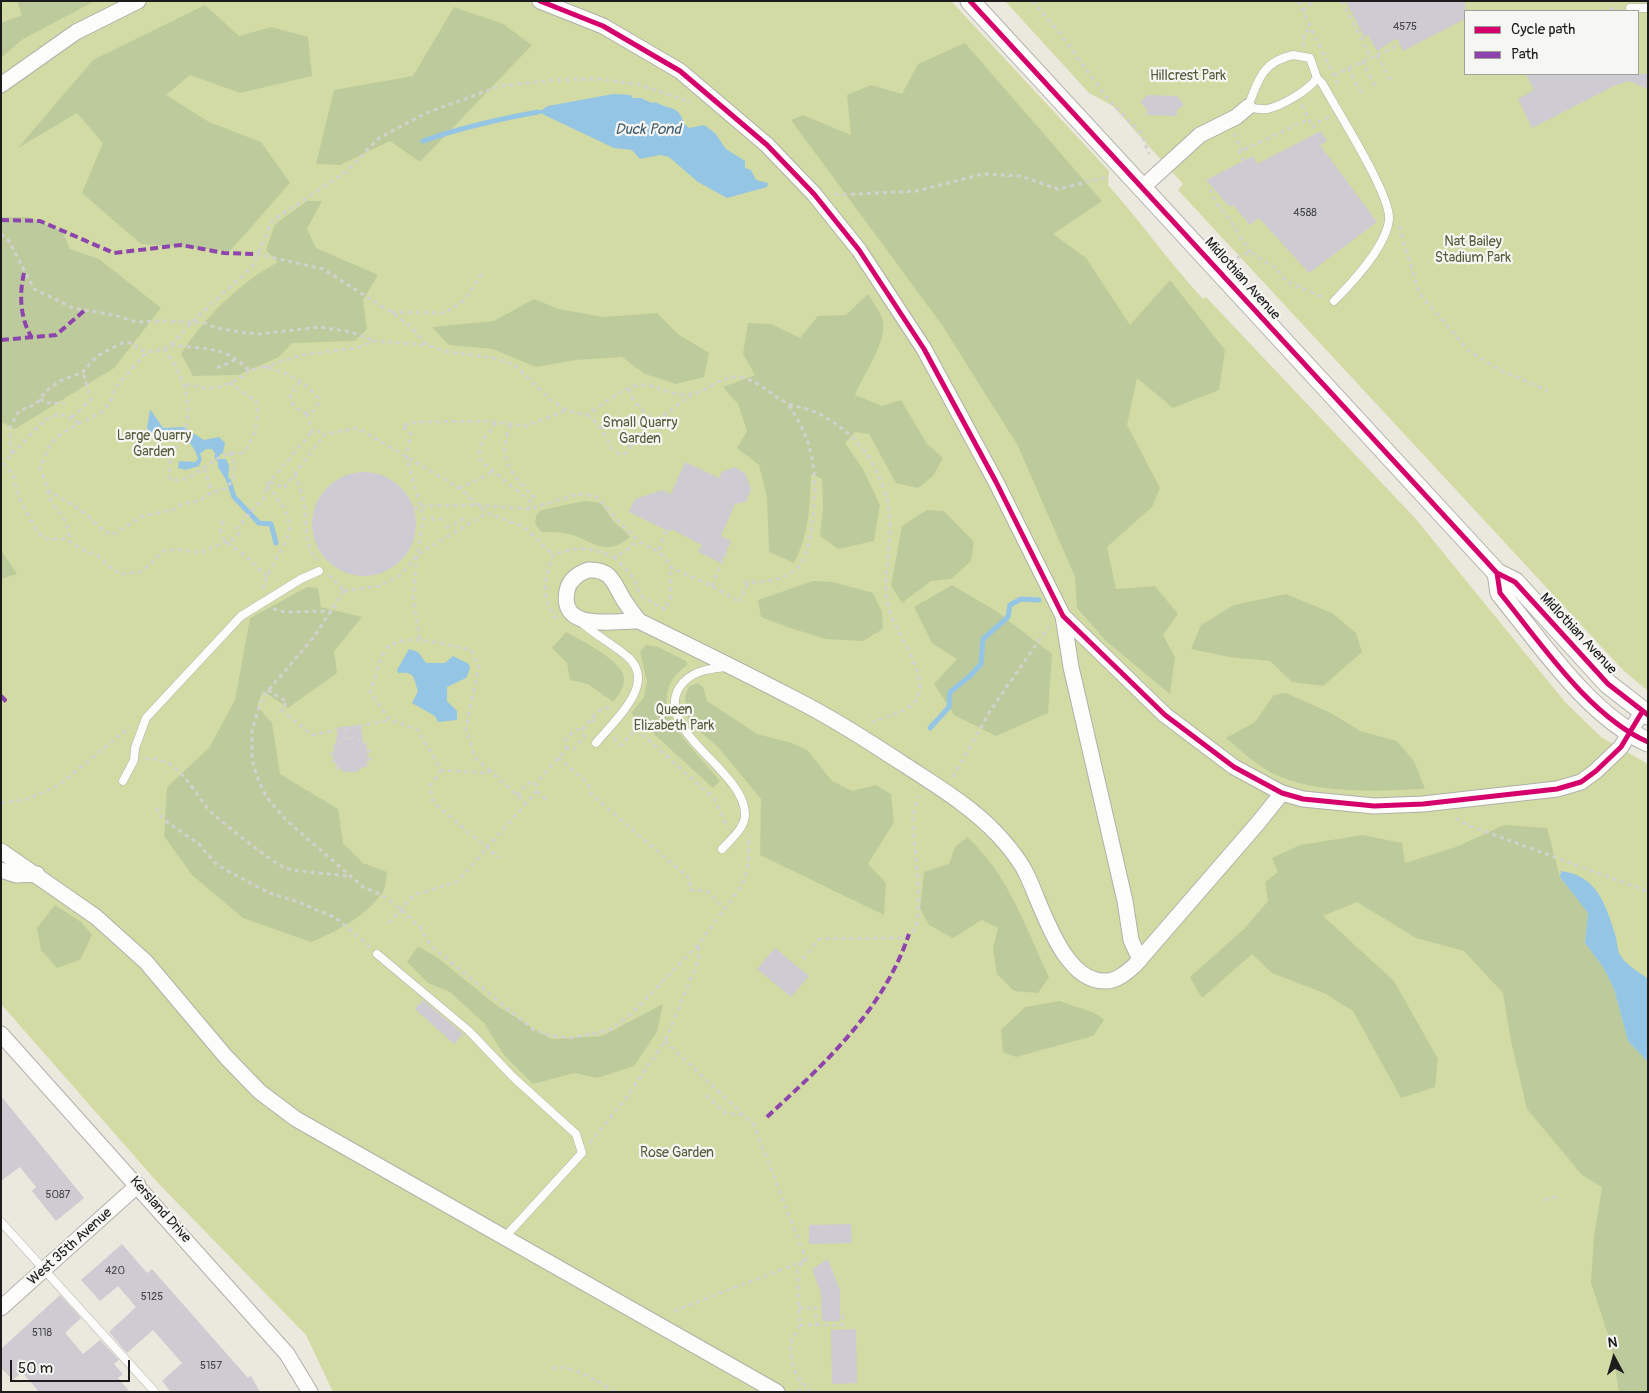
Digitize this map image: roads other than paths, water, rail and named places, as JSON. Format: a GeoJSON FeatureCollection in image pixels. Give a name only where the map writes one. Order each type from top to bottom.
{"type":"FeatureCollection","features":[{"type":"Feature","properties":{"kind":"street"},"geometry":{"type":"LineString","coordinates":[[1,85],[76,32],[138,1]]}},
{"type":"Feature","properties":{"kind":"street"},"geometry":{"type":"LineString","coordinates":[[540,1],[603,26],[680,71],[767,145],[814,194],[859,250],[924,349],[996,482],[1063,616],[1072,667],[1125,901],[1131,940],[1140,960]]}},
{"type":"Feature","properties":{"kind":"street","name":"Midlothian Avenue"},"geometry":{"type":"LineString","coordinates":[[970,1],[1497,573],[1515,582],[1608,684],[1645,714]]}},
{"type":"Feature","properties":{"kind":"street"},"geometry":{"type":"LineString","coordinates":[[1143,187],[1200,135],[1236,117],[1248,107]]}},
{"type":"Feature","properties":{"kind":"street"},"geometry":{"type":"LineString","coordinates":[[639,621],[594,624],[578,619],[567,605],[568,587],[579,573],[597,570],[612,578],[626,604],[639,621],[793,697],[858,734],[934,784],[983,820],[998,835],[1022,866],[1062,950],[1076,970],[1093,979],[1106,981],[1120,977],[1140,960],[1282,793]]}},
{"type":"Feature","properties":{"kind":"street","name":"Midlothian Avenue"},"geometry":{"type":"LineString","coordinates":[[1497,573],[1500,593],[1550,654],[1609,720],[1629,734],[1648,742]]}},
{"type":"Feature","properties":{"kind":"street"},"geometry":{"type":"LineString","coordinates":[[1063,616],[1165,715],[1234,767],[1282,793],[1303,799],[1374,806],[1423,804],[1557,789],[1581,782],[1596,771],[1621,747],[1645,714]]}},
{"type":"Feature","properties":{"kind":"street"},"geometry":{"type":"LineString","coordinates":[[1,851],[37,874],[96,917],[146,962],[226,1057],[260,1092],[296,1119],[777,1392]]}},
{"type":"Feature","properties":{"kind":"street"},"geometry":{"type":"LineString","coordinates":[[1,870],[16,875],[37,874]]}},
{"type":"Feature","properties":{"kind":"street","name":"Kersland Drive"},"geometry":{"type":"LineString","coordinates":[[1,1034],[288,1354],[310,1392]]}},
{"type":"Feature","properties":{"kind":"street","name":"West 35th Avenue"},"geometry":{"type":"LineString","coordinates":[[1,1308],[138,1185]]}},
{"type":"Feature","properties":{"kind":"lane"},"geometry":{"type":"LineString","coordinates":[[1630,8],[1648,8]]}},
{"type":"Feature","properties":{"kind":"lane"},"geometry":{"type":"LineString","coordinates":[[1317,78],[1304,91],[1267,109],[1248,107],[1262,73],[1268,64],[1285,57],[1302,55],[1310,58],[1317,78],[1322,83],[1373,172],[1388,211],[1389,220],[1384,236],[1350,285],[1334,302]]}},
{"type":"Feature","properties":{"kind":"lane"},"geometry":{"type":"LineString","coordinates":[[123,781],[134,760],[135,748],[146,718],[241,616],[321,569]]}},
{"type":"Feature","properties":{"kind":"lane"},"geometry":{"type":"LineString","coordinates":[[578,619],[595,635],[631,660],[637,675],[637,690],[633,700],[596,743]]}},
{"type":"Feature","properties":{"kind":"lane"},"geometry":{"type":"LineString","coordinates":[[722,849],[739,830],[745,818],[745,806],[738,792],[680,724],[674,709],[674,696],[682,683],[690,676],[703,670],[730,666]]}},
{"type":"Feature","properties":{"kind":"lane"},"geometry":{"type":"LineString","coordinates":[[377,954],[469,1031],[513,1077],[576,1134],[582,1153],[505,1237]]}},
{"type":"Feature","properties":{"kind":"lane"},"geometry":{"type":"LineString","coordinates":[[1,1222],[155,1392]]}},
{"type":"Feature","properties":{"kind":"water","name":"Duck Pond"},"geometry":{"type":"Polygon","coordinates":[[[613,94],[631,95],[632,98],[641,98],[652,103],[656,102],[676,110],[689,128],[704,125],[715,133],[726,149],[745,161],[745,168],[751,170],[756,180],[768,183],[767,187],[727,198],[698,182],[669,157],[660,155],[640,159],[632,150],[614,148],[538,112],[548,106],[613,94]]]}},
{"type":"Feature","properties":{"kind":"water"},"geometry":{"type":"Polygon","coordinates":[[[150,409],[163,428],[183,427],[204,440],[219,437],[225,443],[223,453],[217,456],[212,449],[206,449],[200,454],[202,459],[199,466],[185,470],[178,468],[179,461],[195,462],[198,459],[194,449],[184,438],[169,434],[165,441],[163,441],[160,435],[152,433],[147,429],[150,409]]]}},
{"type":"Feature","properties":{"kind":"water"},"geometry":{"type":"Polygon","coordinates":[[[218,459],[226,459],[229,465],[228,483],[218,467],[218,459]]]}},
{"type":"Feature","properties":{"kind":"water"},"geometry":{"type":"Polygon","coordinates":[[[409,649],[418,652],[426,663],[445,663],[453,656],[469,664],[470,669],[466,678],[447,687],[447,701],[457,711],[457,720],[438,722],[435,716],[412,703],[418,691],[414,678],[408,673],[398,673],[397,670],[409,649]]]}},
{"type":"Feature","properties":{"kind":"water"},"geometry":{"type":"Polygon","coordinates":[[[1561,871],[1583,879],[1598,893],[1616,936],[1619,953],[1628,964],[1648,979],[1648,1062],[1628,1041],[1614,989],[1603,967],[1585,943],[1588,913],[1560,877],[1561,871]]]}},
{"type":"Feature","properties":{"kind":"waterway"},"geometry":{"type":"LineString","coordinates":[[423,141],[480,124],[538,112]]}},
{"type":"Feature","properties":{"kind":"waterway"},"geometry":{"type":"LineString","coordinates":[[229,481],[234,497],[259,523],[271,524],[276,543]]}},
{"type":"Feature","properties":{"kind":"waterway"},"geometry":{"type":"LineString","coordinates":[[930,728],[949,707],[950,692],[969,677],[981,664],[983,639],[1008,617],[1010,605],[1021,599],[1039,600]]}},
{"type":"Feature","properties":{"kind":"park label","name":"Hillcrest Park"},"geometry":{"type":"Point","coordinates":[1188,76]}},
{"type":"Feature","properties":{"kind":"park label","name":"Nat Bailey Stadium Park"},"geometry":{"type":"Point","coordinates":[1473,250]}},
{"type":"Feature","properties":{"kind":"park label","name":"Small Quarry Garden"},"geometry":{"type":"Point","coordinates":[640,432]}},
{"type":"Feature","properties":{"kind":"park label","name":"Large Quarry Garden"},"geometry":{"type":"Point","coordinates":[154,444]}},
{"type":"Feature","properties":{"kind":"park label","name":"Queen Elizabeth Park"},"geometry":{"type":"Point","coordinates":[674,718]}},
{"type":"Feature","properties":{"kind":"park label","name":"Rose Garden"},"geometry":{"type":"Point","coordinates":[677,1153]}}]}
